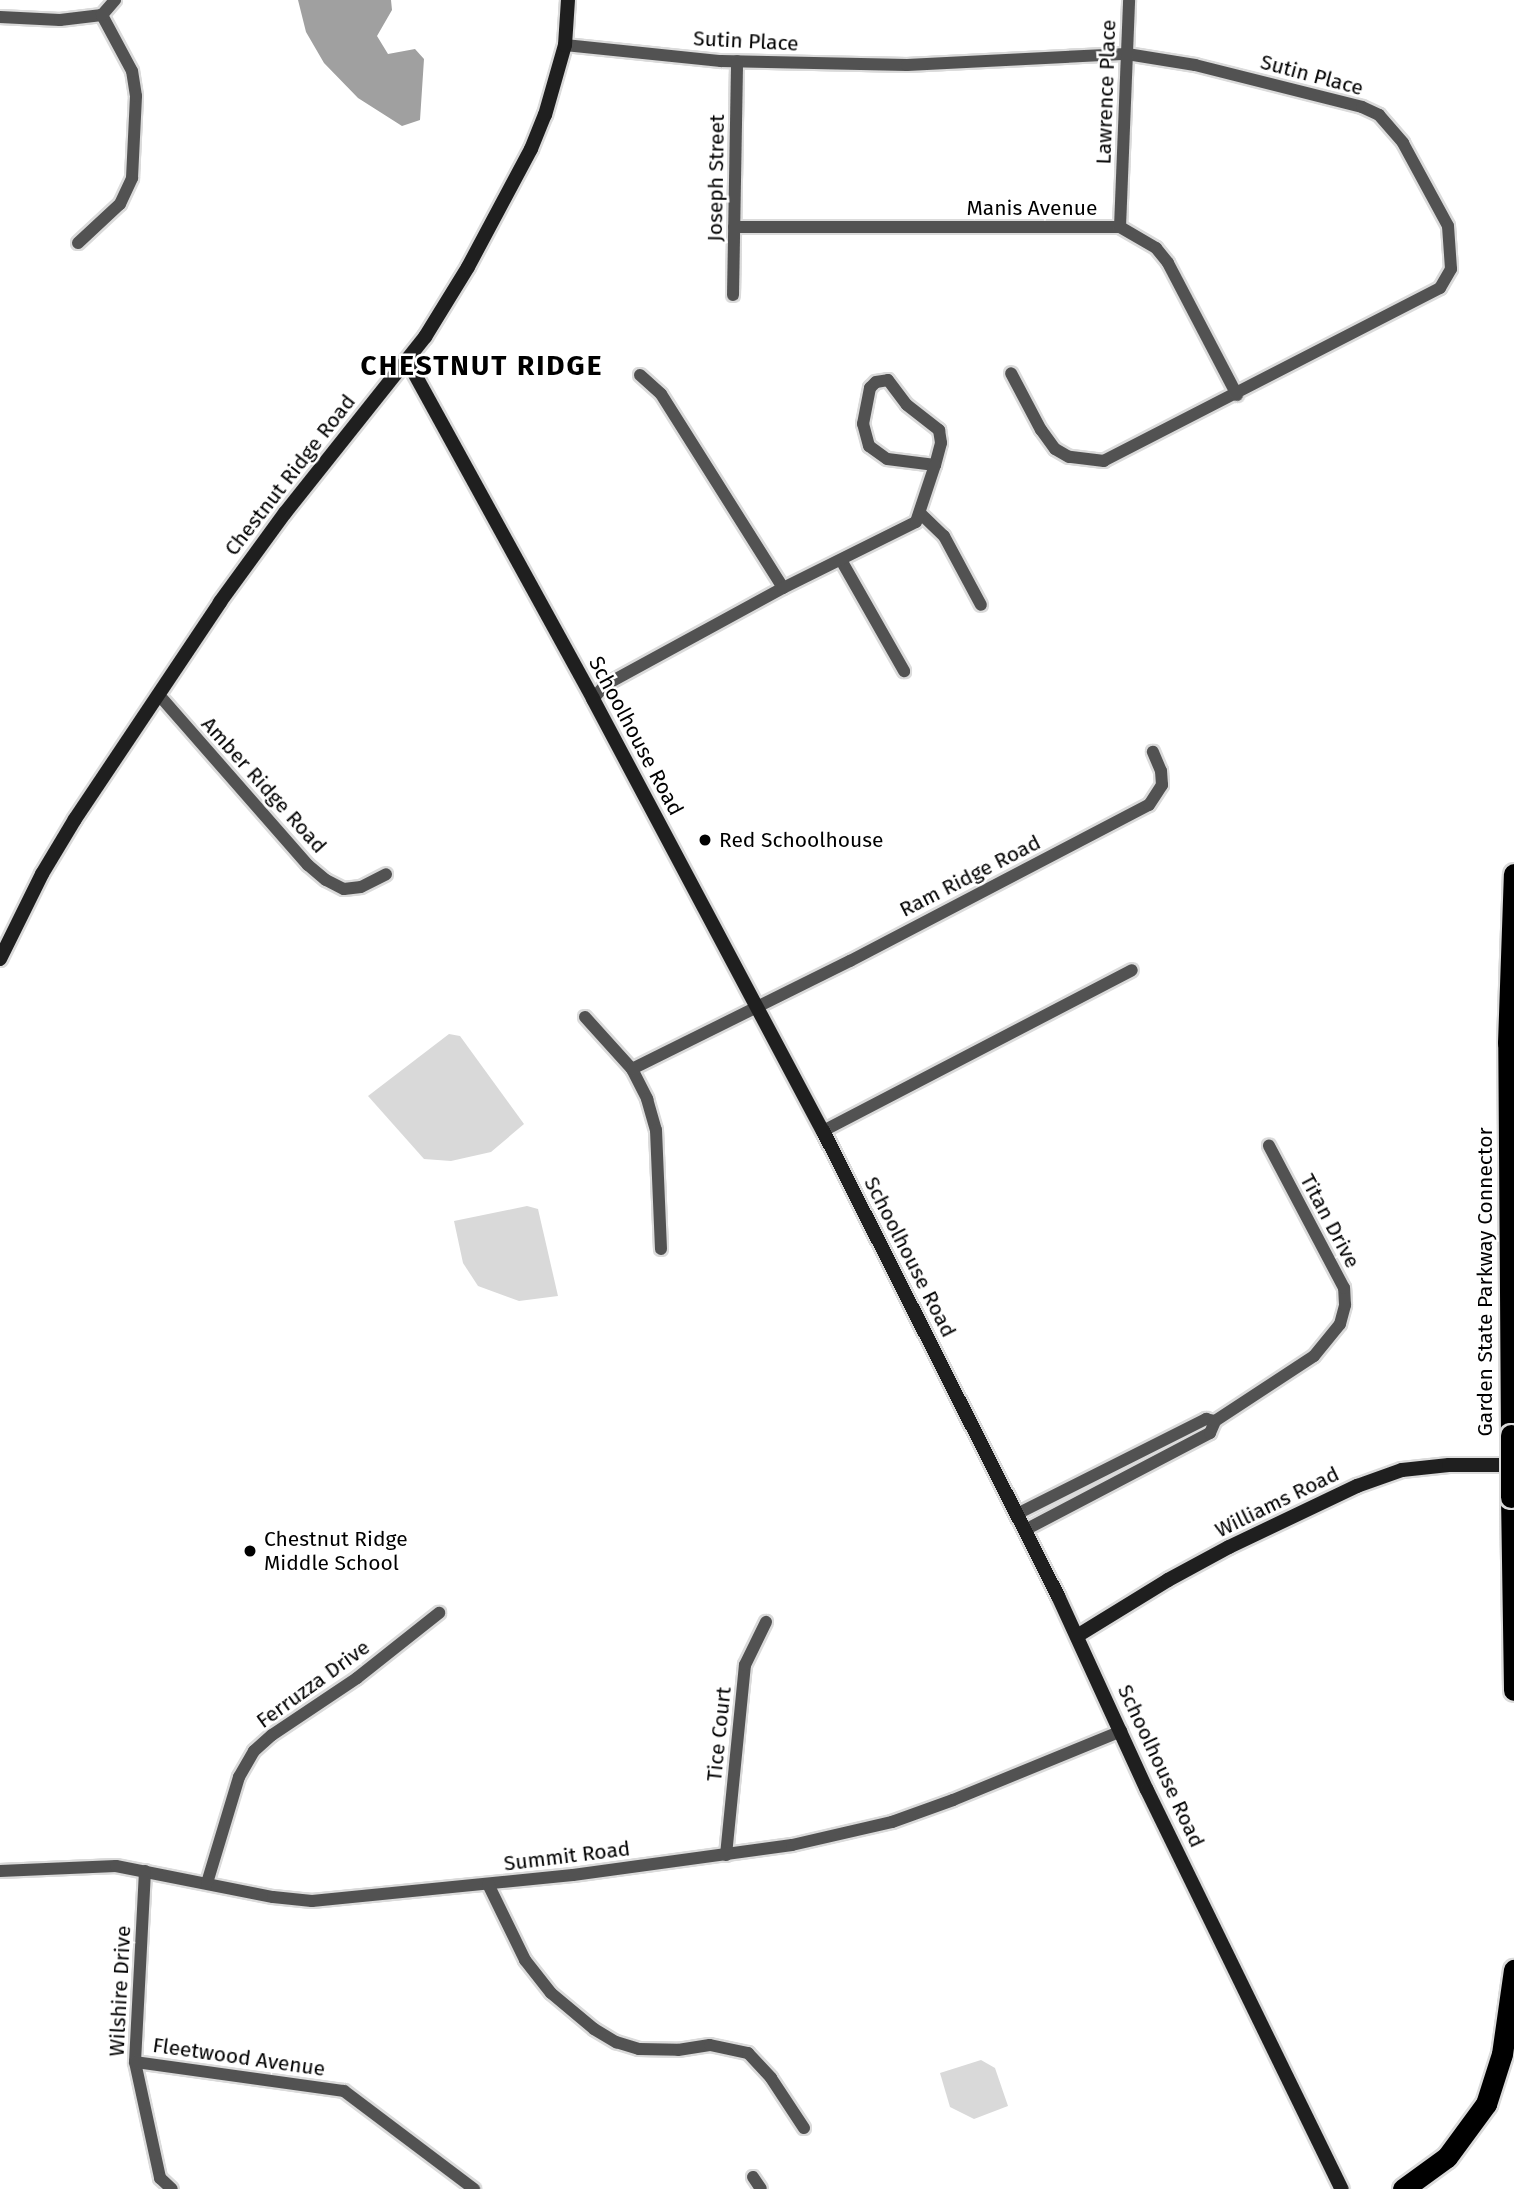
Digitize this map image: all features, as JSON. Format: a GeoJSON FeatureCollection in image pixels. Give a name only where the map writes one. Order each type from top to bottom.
{"type":"FeatureCollection","features":[{"type":"Feature","properties":{"kind":"highway","name":"Garden State Parkway Connector"},"geometry":{"type":"LineString","coordinates":[[1514,874],[1507,1056],[1514,1690]]}},
{"type":"Feature","properties":{"kind":"highway"},"geometry":{"type":"LineString","coordinates":[[1403,2189],[1447,2157],[1486,2104],[1502,2054],[1514,1970]]}},
{"type":"Feature","properties":{"kind":"street"},"geometry":{"type":"LineString","coordinates":[[0,17],[60,20],[102,15],[115,0]]}},
{"type":"Feature","properties":{"kind":"street","name":"Chestnut Ridge Road"},"geometry":{"type":"LineString","coordinates":[[0,959],[6,929],[75,819],[248,560],[407,360],[468,267],[531,149],[557,80],[565,45],[568,0]]}},
{"type":"Feature","properties":{"kind":"street","name":"Lawrence Place"},"geometry":{"type":"LineString","coordinates":[[1120,227],[1129,0]]}},
{"type":"Feature","properties":{"kind":"street"},"geometry":{"type":"LineString","coordinates":[[78,243],[120,204],[132,178],[135,156],[132,71],[102,15]]}},
{"type":"Feature","properties":{"kind":"street","name":"Sutin Place"},"geometry":{"type":"LineString","coordinates":[[565,45],[737,61],[907,65],[1127,54],[1195,65],[1362,107],[1379,114],[1403,144],[1447,226],[1451,269],[1440,288],[1118,457],[1090,462],[1069,457],[1055,449],[1041,430],[1011,373]]}},
{"type":"Feature","properties":{"kind":"street","name":"Joseph Street"},"geometry":{"type":"LineString","coordinates":[[733,295],[737,61]]}},
{"type":"Feature","properties":{"kind":"street","name":"Manis Avenue"},"geometry":{"type":"LineString","coordinates":[[734,227],[1120,227],[1156,248],[1168,263],[1237,395]]}},
{"type":"Feature","properties":{"kind":"street","name":"Schoolhouse Road"},"geometry":{"type":"LineString","coordinates":[[407,360],[593,699],[822,1131],[1025,1530],[1342,2189]]}},
{"type":"Feature","properties":{"kind":"street"},"geometry":{"type":"LineString","coordinates":[[640,375],[661,394],[783,588]]}},
{"type":"Feature","properties":{"kind":"street"},"geometry":{"type":"LineString","coordinates":[[593,699],[605,685],[783,588],[916,522],[920,514],[935,465],[941,443],[939,430],[907,405],[892,382],[876,382],[870,388],[863,424],[869,446],[887,459],[935,465]]}},
{"type":"Feature","properties":{"kind":"street"},"geometry":{"type":"LineString","coordinates":[[920,514],[944,536],[981,605]]}},
{"type":"Feature","properties":{"kind":"street"},"geometry":{"type":"LineString","coordinates":[[842,560],[904,671]]}},
{"type":"Feature","properties":{"kind":"street","name":"Amber Ridge Road"},"geometry":{"type":"LineString","coordinates":[[159,695],[308,865],[326,880],[344,889],[361,887],[386,874]]}},
{"type":"Feature","properties":{"kind":"street","name":"Ram Ridge Road"},"geometry":{"type":"LineString","coordinates":[[632,1069],[847,962],[1149,805],[1162,785],[1161,771],[1153,752]]}},
{"type":"Feature","properties":{"kind":"street"},"geometry":{"type":"LineString","coordinates":[[822,1131],[1132,970]]}},
{"type":"Feature","properties":{"kind":"street"},"geometry":{"type":"LineString","coordinates":[[585,1017],[632,1069],[656,1130],[661,1249]]}},
{"type":"Feature","properties":{"kind":"street","name":"Titan Drive"},"geometry":{"type":"LineString","coordinates":[[1025,1530],[1210,1433],[1215,1421],[1314,1356],[1340,1324],[1345,1305],[1344,1288],[1269,1146]]}},
{"type":"Feature","properties":{"kind":"street","name":"Titan Drive"},"geometry":{"type":"LineString","coordinates":[[1017,1514],[1206,1419],[1215,1421]]}},
{"type":"Feature","properties":{"kind":"street","name":"Williams Road"},"geometry":{"type":"LineString","coordinates":[[1077,1636],[1168,1580],[1229,1547],[1357,1486],[1402,1470],[1449,1465],[1514,1465]]}},
{"type":"Feature","properties":{"kind":"street","name":"Ferruzza Drive"},"geometry":{"type":"LineString","coordinates":[[207,1883],[239,1777],[254,1751],[272,1735],[357,1678],[439,1614]]}},
{"type":"Feature","properties":{"kind":"street","name":"Tice Court"},"geometry":{"type":"LineString","coordinates":[[726,1854],[745,1665],[766,1622]]}},
{"type":"Feature","properties":{"kind":"street","name":"Summit Road"},"geometry":{"type":"LineString","coordinates":[[0,1871],[100,1866],[145,1871],[273,1897],[312,1901],[488,1884],[792,1845],[892,1822],[1121,1731]]}},
{"type":"Feature","properties":{"kind":"street","name":"Wilshire Drive"},"geometry":{"type":"LineString","coordinates":[[145,1871],[135,2062],[160,2178],[172,2189]]}},
{"type":"Feature","properties":{"kind":"street"},"geometry":{"type":"LineString","coordinates":[[488,1884],[526,1961],[551,1993],[594,2029],[616,2042],[639,2049],[678,2050],[709,2045],[748,2053],[771,2078],[804,2128]]}},
{"type":"Feature","properties":{"kind":"street","name":"Fleetwood Avenue"},"geometry":{"type":"LineString","coordinates":[[135,2062],[344,2091],[474,2189]]}},
{"type":"Feature","properties":{"kind":"street"},"geometry":{"type":"LineString","coordinates":[[753,2178],[761,2189]]}},
{"type":"Feature","properties":{"kind":"shaded area"},"geometry":{"type":"Polygon","coordinates":[[[298,0],[391,0],[392,10],[377,36],[388,54],[415,49],[424,59],[420,120],[402,126],[358,98],[324,63],[306,32],[298,0]]]}},
{"type":"Feature","properties":{"kind":"shaded area"},"geometry":{"type":"Polygon","coordinates":[[[449,1034],[460,1036],[524,1124],[491,1152],[451,1161],[424,1159],[368,1096],[449,1034]]]}},
{"type":"Feature","properties":{"kind":"shaded area"},"geometry":{"type":"Polygon","coordinates":[[[527,1206],[538,1209],[558,1296],[519,1301],[478,1286],[463,1263],[454,1221],[527,1206]]]}},
{"type":"Feature","properties":{"kind":"shaded area"},"geometry":{"type":"Polygon","coordinates":[[[981,2060],[995,2068],[1008,2106],[974,2119],[950,2107],[940,2073],[981,2060]]]}},
{"type":"Feature","properties":{"kind":"place","name":"Red Schoolhouse"},"geometry":{"type":"Point","coordinates":[705,840]}},
{"type":"Feature","properties":{"kind":"place","name":"Chestnut Ridge Middle School"},"geometry":{"type":"Point","coordinates":[250,1551]}},
{"type":"Feature","properties":{"kind":"district","name":"CHESTNUT RIDGE"},"geometry":{"type":"Point","coordinates":[482,366]}}]}
